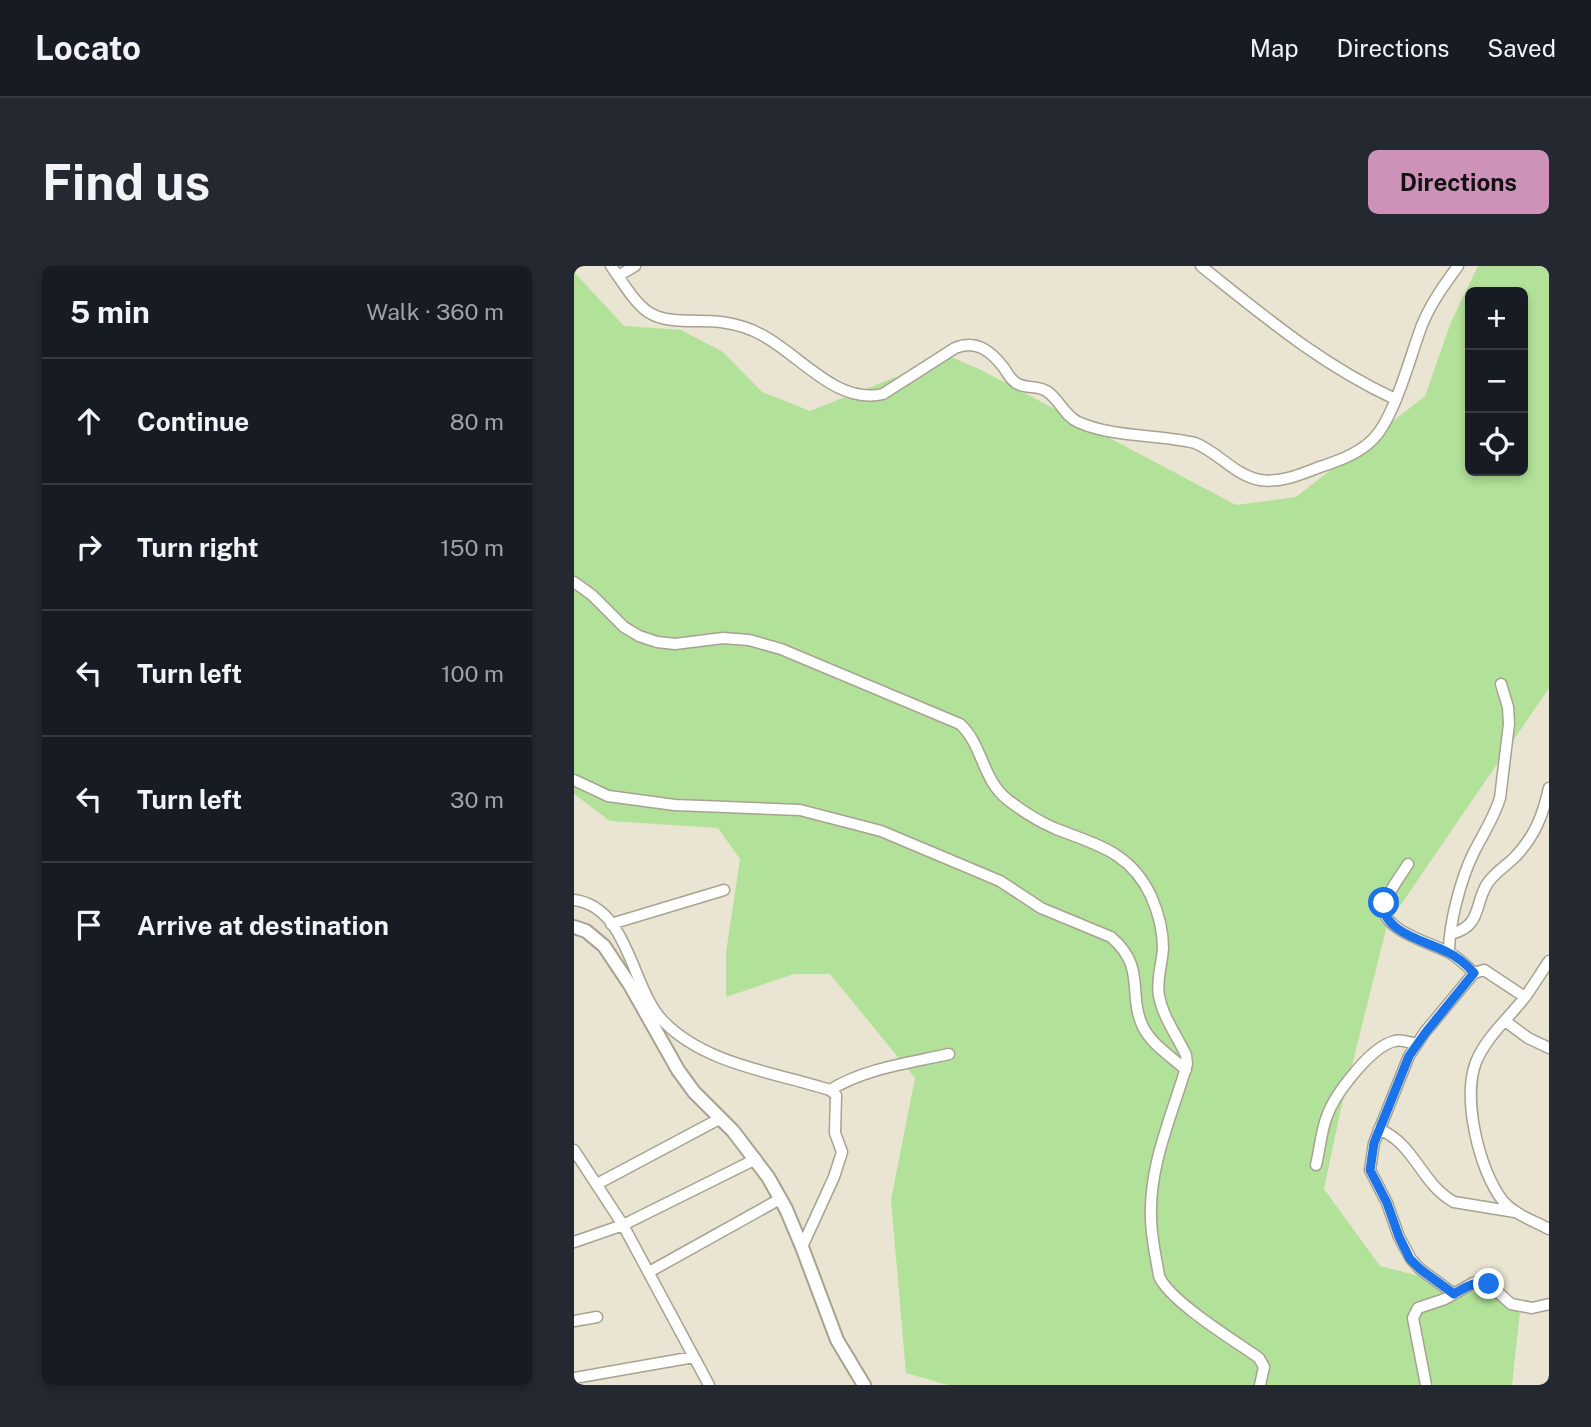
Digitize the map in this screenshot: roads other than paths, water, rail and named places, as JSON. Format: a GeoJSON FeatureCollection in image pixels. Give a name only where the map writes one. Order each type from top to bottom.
{"type":"FeatureCollection","features":[{"type":"Feature","properties":{"kind":"street"},"geometry":{"type":"LineString","coordinates":[[611,266],[647,311],[660,318],[721,322],[742,327],[762,335],[785,350],[813,374],[858,394],[871,397],[883,394],[966,343],[975,345],[996,358],[1014,382],[1050,394],[1076,422],[1114,431],[1195,443],[1233,468],[1258,479],[1289,478],[1356,452],[1370,443],[1379,433],[1395,399],[1437,293],[1458,266]]}},
{"type":"Feature","properties":{"kind":"street"},"geometry":{"type":"LineString","coordinates":[[618,276],[635,266]]}},
{"type":"Feature","properties":{"kind":"street"},"geometry":{"type":"LineString","coordinates":[[1201,266],[1304,347],[1361,382],[1395,399]]}},
{"type":"Feature","properties":{"kind":"street"},"geometry":{"type":"LineString","coordinates":[[574,582],[592,595],[624,627],[639,636],[675,644],[723,638],[749,640],[781,649],[960,724],[973,740],[990,782],[1008,801],[1052,827],[1079,836],[1123,858],[1137,873],[1151,897],[1161,929],[1163,949],[1158,987],[1160,999],[1186,1055],[1186,1070],[1159,1156],[1152,1194],[1151,1217],[1159,1276],[1162,1283],[1178,1299],[1259,1358],[1264,1367],[1260,1385]]}},
{"type":"Feature","properties":{"kind":"street"},"geometry":{"type":"LineString","coordinates":[[1449,952],[1459,891],[1465,872],[1494,816],[1500,798],[1509,724],[1508,707],[1501,684]]}},
{"type":"Feature","properties":{"kind":"street"},"geometry":{"type":"LineString","coordinates":[[574,780],[608,796],[621,798],[675,805],[800,810],[836,818],[881,831],[1000,881],[1041,908],[1111,937],[1119,944],[1132,964],[1136,977],[1139,1015],[1143,1026],[1152,1040],[1186,1070]]}},
{"type":"Feature","properties":{"kind":"street"},"geometry":{"type":"LineString","coordinates":[[1451,934],[1461,932],[1472,922],[1485,886],[1493,875],[1515,857],[1537,829],[1549,788]]}},
{"type":"Feature","properties":{"kind":"street"},"geometry":{"type":"LineString","coordinates":[[1408,864],[1384,903],[1387,918],[1391,924],[1406,933],[1449,952],[1474,973]]}},
{"type":"Feature","properties":{"kind":"street"},"geometry":{"type":"LineString","coordinates":[[611,924],[724,890]]}},
{"type":"Feature","properties":{"kind":"street"},"geometry":{"type":"LineString","coordinates":[[574,900],[594,906],[611,924],[660,1018],[684,1039],[717,1056],[830,1090],[836,1095],[838,1100],[834,1127],[842,1152],[834,1177],[802,1247]]}},
{"type":"Feature","properties":{"kind":"street"},"geometry":{"type":"LineString","coordinates":[[574,927],[586,931],[604,946],[630,985],[678,1070],[694,1092],[721,1118],[756,1159],[780,1199],[802,1247],[833,1331],[864,1385]]}},
{"type":"Feature","properties":{"kind":"street"},"geometry":{"type":"LineString","coordinates":[[1549,961],[1525,997],[1484,1046],[1472,1078],[1470,1102],[1484,1162],[1494,1187],[1505,1203],[1516,1212],[1549,1229]]}},
{"type":"Feature","properties":{"kind":"street"},"geometry":{"type":"LineString","coordinates":[[1454,1294],[1410,1259],[1370,1170],[1374,1143],[1391,1097],[1417,1044],[1474,973],[1484,970],[1525,997]]}},
{"type":"Feature","properties":{"kind":"street"},"geometry":{"type":"LineString","coordinates":[[1505,1021],[1528,1038],[1549,1048]]}},
{"type":"Feature","properties":{"kind":"street"},"geometry":{"type":"LineString","coordinates":[[1317,1165],[1329,1110],[1356,1070],[1396,1040],[1417,1044]]}},
{"type":"Feature","properties":{"kind":"street"},"geometry":{"type":"LineString","coordinates":[[830,1090],[846,1080],[868,1072],[948,1054]]}},
{"type":"Feature","properties":{"kind":"street"},"geometry":{"type":"LineString","coordinates":[[597,1185],[721,1118]]}},
{"type":"Feature","properties":{"kind":"street"},"geometry":{"type":"LineString","coordinates":[[1379,1129],[1401,1142],[1433,1185],[1454,1202],[1516,1212]]}},
{"type":"Feature","properties":{"kind":"street"},"geometry":{"type":"LineString","coordinates":[[574,1150],[623,1225],[709,1385]]}},
{"type":"Feature","properties":{"kind":"street"},"geometry":{"type":"LineString","coordinates":[[574,1242],[623,1225],[756,1159]]}},
{"type":"Feature","properties":{"kind":"street"},"geometry":{"type":"LineString","coordinates":[[649,1272],[780,1199]]}},
{"type":"Feature","properties":{"kind":"street"},"geometry":{"type":"LineString","coordinates":[[1426,1385],[1413,1318],[1415,1311],[1473,1283],[1483,1282],[1489,1284],[1511,1304],[1532,1308],[1549,1304]]}},
{"type":"Feature","properties":{"kind":"street"},"geometry":{"type":"LineString","coordinates":[[574,1321],[597,1317]]}},
{"type":"Feature","properties":{"kind":"street"},"geometry":{"type":"LineString","coordinates":[[574,1378],[694,1357]]}}]}
